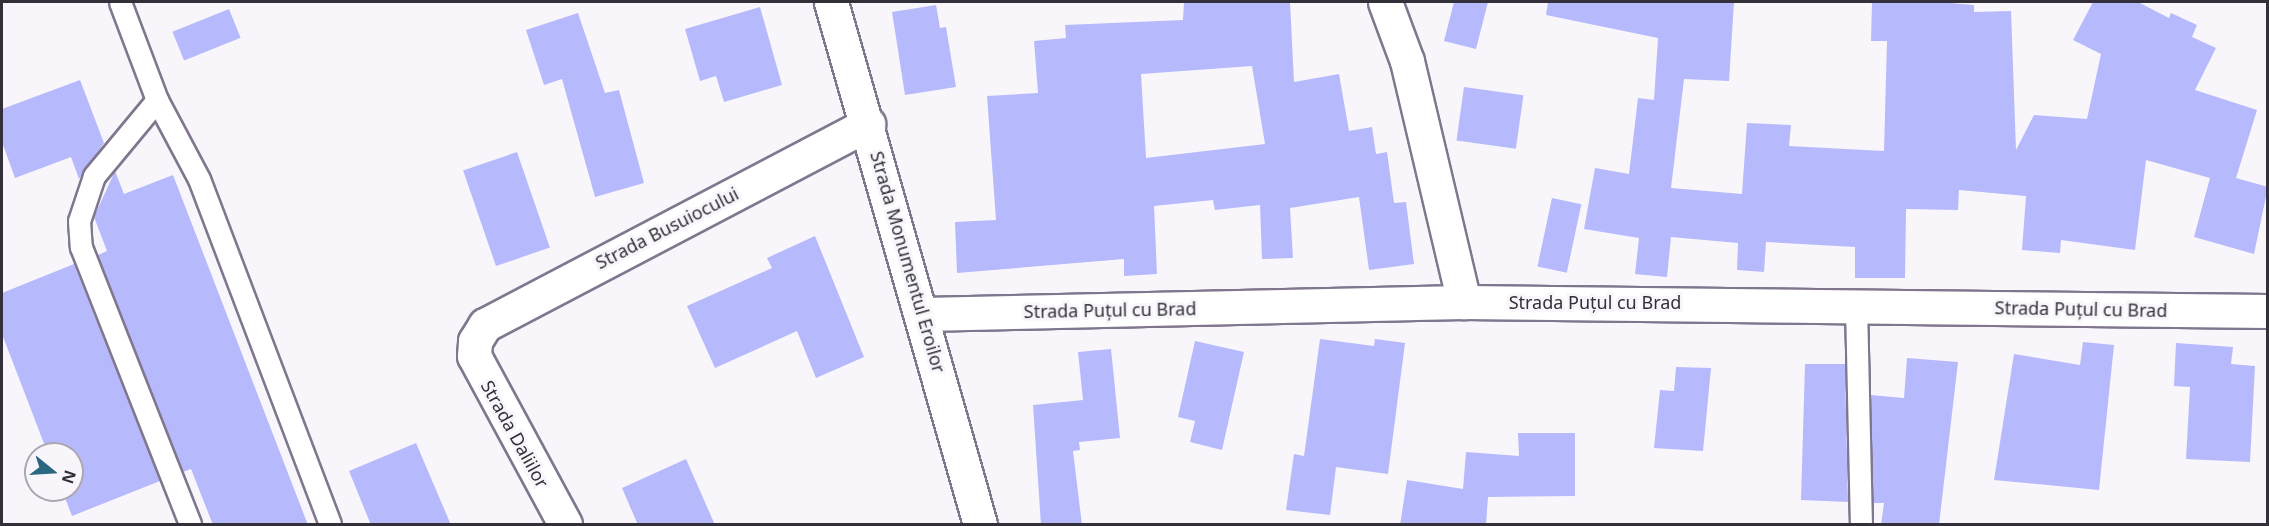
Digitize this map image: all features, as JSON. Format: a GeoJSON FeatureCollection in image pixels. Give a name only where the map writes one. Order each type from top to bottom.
{"type":"FeatureCollection","features":[{"type":"Feature","properties":{"kind":"street","name":"Strada Monumentul Eroilor"},"geometry":{"type":"LineString","coordinates":[[831,2],[924,314],[980,525]]}},
{"type":"Feature","properties":{"kind":"street"},"geometry":{"type":"LineString","coordinates":[[1385,2],[1407,61],[1464,302]]}},
{"type":"Feature","properties":{"kind":"street","name":"Strada Busuiocului"},"geometry":{"type":"LineString","coordinates":[[475,341],[501,314],[868,124]]}},
{"type":"Feature","properties":{"kind":"street","name":"Strada Puțul cu Brad"},"geometry":{"type":"LineString","coordinates":[[924,314],[1464,302],[2268,311]]}},
{"type":"Feature","properties":{"kind":"street","name":"Strada Daliilor"},"geometry":{"type":"LineString","coordinates":[[475,341],[481,372],[565,525]]}},
{"type":"Feature","properties":{"kind":"lane"},"geometry":{"type":"LineString","coordinates":[[120,2],[157,100],[199,179],[330,525]]}},
{"type":"Feature","properties":{"kind":"lane"},"geometry":{"type":"LineString","coordinates":[[157,100],[94,176],[78,221],[81,247],[190,525]]}},
{"type":"Feature","properties":{"kind":"lane"},"geometry":{"type":"LineString","coordinates":[[1856,306],[1861,525]]}},
{"type":"Feature","properties":{"kind":"building"},"geometry":{"type":"Polygon","coordinates":[[[1184,2],[1290,2],[1294,82],[1339,74],[1349,131],[1372,127],[1376,154],[1387,152],[1394,203],[1406,202],[1414,264],[1369,270],[1359,197],[1290,208],[1293,258],[1262,259],[1260,205],[1215,210],[1213,200],[1154,206],[1157,274],[1124,276],[1124,259],[957,273],[955,222],[996,220],[987,96],[1038,93],[1034,41],[1066,38],[1065,25],[1183,20],[1184,2]],[[1252,66],[1141,74],[1146,158],[1265,144],[1252,66]]]}},
{"type":"Feature","properties":{"kind":"building"},"geometry":{"type":"Polygon","coordinates":[[[1454,2],[1488,2],[1476,49],[1444,41],[1454,2]]]}},
{"type":"Feature","properties":{"kind":"building"},"geometry":{"type":"Polygon","coordinates":[[[1548,2],[1734,2],[1729,81],[1684,79],[1671,188],[1742,194],[1747,123],[1791,125],[1789,146],[1884,151],[1887,41],[1871,41],[1872,2],[1938,2],[1974,5],[1974,12],[2011,11],[2016,150],[2034,115],[2087,119],[2101,54],[2073,40],[2093,2],[2138,2],[2169,18],[2171,13],[2197,25],[2192,37],[2216,48],[2195,90],[2257,110],[2236,178],[2268,187],[2254,254],[2194,237],[2210,178],[2146,160],[2135,250],[2061,240],[2060,253],[2022,250],[2026,196],[1959,190],[1958,210],[1906,209],[1905,278],[1855,278],[1855,247],[1766,242],[1764,272],[1737,270],[1738,243],[1671,237],[1667,277],[1635,274],[1639,238],[1584,229],[1595,168],[1629,174],[1638,98],[1654,100],[1658,38],[1546,15],[1548,2]]]}},
{"type":"Feature","properties":{"kind":"building"},"geometry":{"type":"Polygon","coordinates":[[[936,5],[940,28],[946,27],[956,87],[905,95],[892,12],[936,5]]]}},
{"type":"Feature","properties":{"kind":"building"},"geometry":{"type":"Polygon","coordinates":[[[760,7],[782,85],[724,102],[716,76],[700,81],[685,29],[760,7]]]}},
{"type":"Feature","properties":{"kind":"building"},"geometry":{"type":"Polygon","coordinates":[[[229,9],[241,38],[184,61],[172,32],[229,9]]]}},
{"type":"Feature","properties":{"kind":"building"},"geometry":{"type":"Polygon","coordinates":[[[578,13],[605,93],[619,90],[644,183],[595,197],[562,79],[544,85],[526,30],[578,13]]]}},
{"type":"Feature","properties":{"kind":"building"},"geometry":{"type":"Polygon","coordinates":[[[80,80],[104,143],[79,179],[71,157],[15,178],[2,142],[2,109],[80,80]]]}},
{"type":"Feature","properties":{"kind":"building"},"geometry":{"type":"Polygon","coordinates":[[[1464,87],[1523,95],[1516,149],[1456,140],[1464,87]]]}},
{"type":"Feature","properties":{"kind":"building"},"geometry":{"type":"Polygon","coordinates":[[[517,152],[550,247],[496,266],[463,171],[517,152]]]}},
{"type":"Feature","properties":{"kind":"building"},"geometry":{"type":"Polygon","coordinates":[[[115,171],[124,194],[173,175],[308,525],[213,525],[191,469],[183,472],[98,255],[107,251],[94,217],[115,171]]]}},
{"type":"Feature","properties":{"kind":"building"},"geometry":{"type":"Polygon","coordinates":[[[1552,198],[1581,204],[1567,273],[1537,266],[1552,198]]]}},
{"type":"Feature","properties":{"kind":"building"},"geometry":{"type":"Polygon","coordinates":[[[815,236],[864,357],[816,378],[797,331],[715,368],[687,306],[772,268],[767,258],[815,236]]]}},
{"type":"Feature","properties":{"kind":"building"},"geometry":{"type":"Polygon","coordinates":[[[74,264],[160,481],[72,516],[67,502],[84,502],[84,442],[43,442],[2,334],[2,293],[74,264]]]}},
{"type":"Feature","properties":{"kind":"building"},"geometry":{"type":"Polygon","coordinates":[[[1320,339],[1374,346],[1375,339],[1405,343],[1388,474],[1336,467],[1330,515],[1286,510],[1294,454],[1304,456],[1320,339]]]}},
{"type":"Feature","properties":{"kind":"building"},"geometry":{"type":"Polygon","coordinates":[[[1195,341],[1244,352],[1222,450],[1190,442],[1195,421],[1178,417],[1195,341]]]}},
{"type":"Feature","properties":{"kind":"building"},"geometry":{"type":"Polygon","coordinates":[[[2083,342],[2114,345],[2099,490],[1994,480],[2014,354],[2080,365],[2083,342]]]}},
{"type":"Feature","properties":{"kind":"building"},"geometry":{"type":"Polygon","coordinates":[[[2176,343],[2233,347],[2231,364],[2255,366],[2250,462],[2186,459],[2190,387],[2174,386],[2176,343]]]}},
{"type":"Feature","properties":{"kind":"building"},"geometry":{"type":"Polygon","coordinates":[[[1111,349],[1120,438],[1079,442],[1080,450],[1073,451],[1082,525],[1041,525],[1033,405],[1083,400],[1078,352],[1111,349]]]}},
{"type":"Feature","properties":{"kind":"building"},"geometry":{"type":"Polygon","coordinates":[[[1907,358],[1958,362],[1939,525],[1881,525],[1884,503],[1873,503],[1871,395],[1904,398],[1907,358]]]}},
{"type":"Feature","properties":{"kind":"building"},"geometry":{"type":"Polygon","coordinates":[[[1805,364],[1845,364],[1848,502],[1801,500],[1805,364]]]}},
{"type":"Feature","properties":{"kind":"building"},"geometry":{"type":"Polygon","coordinates":[[[1676,367],[1711,368],[1703,451],[1654,448],[1660,390],[1674,391],[1676,367]]]}},
{"type":"Feature","properties":{"kind":"building"},"geometry":{"type":"Polygon","coordinates":[[[1518,433],[1575,433],[1575,496],[1488,497],[1486,525],[1400,525],[1407,480],[1463,489],[1466,452],[1519,456],[1518,433]]]}},
{"type":"Feature","properties":{"kind":"building"},"geometry":{"type":"Polygon","coordinates":[[[416,443],[451,525],[371,525],[349,471],[416,443]]]}},
{"type":"Feature","properties":{"kind":"building"},"geometry":{"type":"Polygon","coordinates":[[[686,459],[715,525],[638,525],[622,488],[686,459]]]}}]}
